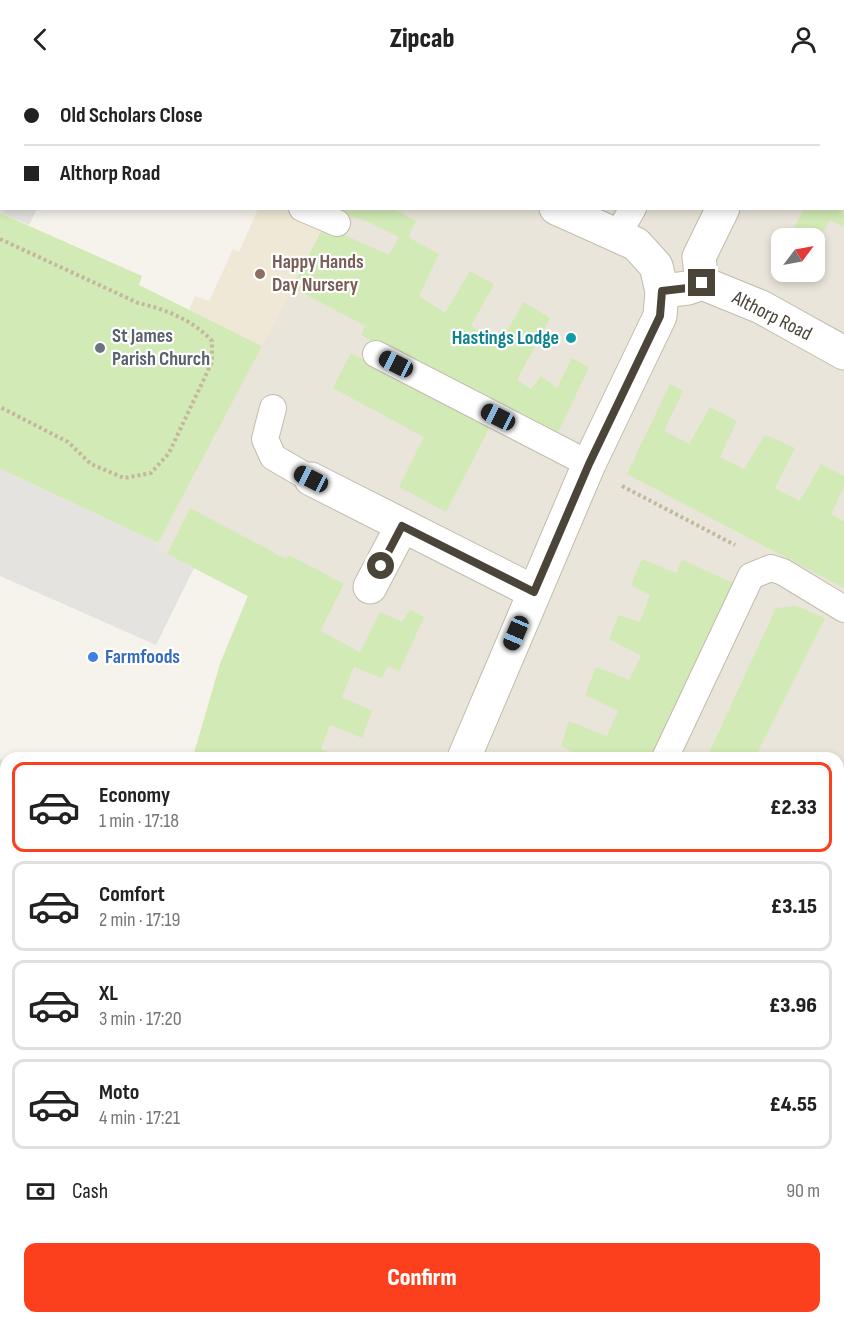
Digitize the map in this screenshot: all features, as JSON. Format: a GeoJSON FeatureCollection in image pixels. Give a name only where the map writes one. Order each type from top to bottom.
{"type":"FeatureCollection","features":[{"type":"Feature","properties":{"kind":"street"},"geometry":{"type":"LineString","coordinates":[[467,752],[534,592],[601,473],[660,316],[662,291],[656,266],[636,244],[625,222],[566,210]]}},
{"type":"Feature","properties":{"kind":"street"},"geometry":{"type":"LineString","coordinates":[[662,291],[688,288],[702,283],[699,257],[722,210]]}},
{"type":"Feature","properties":{"kind":"street","name":"Althorp Road"},"geometry":{"type":"LineString","coordinates":[[702,283],[760,307],[844,353]]}},
{"type":"Feature","properties":{"kind":"street"},"geometry":{"type":"LineString","coordinates":[[311,479],[534,592]]}},
{"type":"Feature","properties":{"kind":"street"},"geometry":{"type":"LineString","coordinates":[[370,587],[402,526]]}},
{"type":"Feature","properties":{"kind":"lane"},"geometry":{"type":"LineString","coordinates":[[307,210],[337,223]]}},
{"type":"Feature","properties":{"kind":"lane"},"geometry":{"type":"LineString","coordinates":[[375,354],[601,473]]}},
{"type":"Feature","properties":{"kind":"lane"},"geometry":{"type":"LineString","coordinates":[[273,408],[265,439],[273,457],[311,479]]}},
{"type":"Feature","properties":{"kind":"lane"},"geometry":{"type":"LineString","coordinates":[[668,752],[751,576],[771,568],[783,572],[844,609]]}},
{"type":"Feature","properties":{"kind":"path"},"geometry":{"type":"LineString","coordinates":[[0,239],[138,303],[158,308],[201,329],[212,341],[212,362],[169,453],[151,473],[124,477],[91,464],[68,442],[0,407]]}},
{"type":"Feature","properties":{"kind":"path"},"geometry":{"type":"LineString","coordinates":[[601,473],[753,554],[762,571]]}},
{"type":"Feature","properties":{"kind":"shaded area"},"geometry":{"type":"Polygon","coordinates":[[[0,210],[36,210],[29,225],[0,213],[0,210]]]}},
{"type":"Feature","properties":{"kind":"shaded area","name":"Happy Hands Day Nursery"},"geometry":{"type":"Polygon","coordinates":[[[258,210],[285,210],[324,226],[262,346],[189,310],[195,296],[209,301],[233,249],[239,252],[258,210]]]}},
{"type":"Feature","properties":{"kind":"shaded area"},"geometry":{"type":"Polygon","coordinates":[[[285,210],[844,210],[844,752],[194,752],[220,664],[248,596],[155,548],[323,226],[285,210]]]}},
{"type":"Feature","properties":{"kind":"shaded area"},"geometry":{"type":"Polygon","coordinates":[[[0,469],[158,543],[156,548],[194,568],[156,645],[0,576],[0,469]]]}},
{"type":"Feature","properties":{"kind":"green space"},"geometry":{"type":"Polygon","coordinates":[[[330,210],[396,210],[416,221],[408,237],[439,254],[419,296],[445,313],[470,271],[494,284],[471,326],[500,342],[524,302],[550,318],[517,380],[531,389],[541,376],[557,388],[572,358],[589,367],[556,437],[361,335],[365,326],[292,287],[324,226],[389,255],[399,237],[366,221],[330,210]]]}},
{"type":"Feature","properties":{"kind":"green space"},"geometry":{"type":"Polygon","coordinates":[[[803,210],[843,210],[844,227],[830,220],[825,229],[794,228],[803,210]]]}},
{"type":"Feature","properties":{"kind":"green space"},"geometry":{"type":"Polygon","coordinates":[[[0,213],[142,276],[139,285],[262,346],[158,543],[0,469],[0,213]]]}},
{"type":"Feature","properties":{"kind":"green space"},"geometry":{"type":"Polygon","coordinates":[[[351,353],[490,427],[446,512],[399,487],[424,437],[333,388],[351,353]]]}},
{"type":"Feature","properties":{"kind":"green space"},"geometry":{"type":"Polygon","coordinates":[[[670,384],[683,391],[664,431],[689,444],[710,407],[737,421],[720,457],[744,469],[765,435],[795,448],[775,488],[800,501],[821,464],[844,476],[844,487],[831,514],[844,521],[844,588],[627,474],[670,384]]]}},
{"type":"Feature","properties":{"kind":"green space"},"geometry":{"type":"Polygon","coordinates":[[[190,508],[286,559],[289,555],[344,584],[320,631],[360,652],[380,612],[402,622],[410,609],[424,617],[399,672],[388,666],[382,678],[354,667],[342,697],[372,711],[362,738],[330,725],[321,749],[328,752],[194,752],[220,664],[248,596],[167,554],[190,508]]]}},
{"type":"Feature","properties":{"kind":"green space"},"geometry":{"type":"Polygon","coordinates":[[[642,559],[676,573],[682,560],[734,583],[656,752],[573,752],[561,746],[569,721],[607,736],[618,711],[585,695],[596,667],[629,680],[641,656],[609,639],[619,615],[640,622],[650,595],[631,585],[642,559]]]}},
{"type":"Feature","properties":{"kind":"green space"},"geometry":{"type":"Polygon","coordinates":[[[796,606],[825,618],[758,752],[709,752],[776,608],[796,606]]]}},
{"type":"Feature","properties":{"kind":"place","name":"Happy Hands Day Nursery"},"geometry":{"type":"Point","coordinates":[260,274]}},
{"type":"Feature","properties":{"kind":"place","name":"Hastings Lodge"},"geometry":{"type":"Point","coordinates":[571,338]}},
{"type":"Feature","properties":{"kind":"place","name":"St James Parish Church"},"geometry":{"type":"Point","coordinates":[100,348]}},
{"type":"Feature","properties":{"kind":"place","name":"Farmfoods"},"geometry":{"type":"Point","coordinates":[93,657]}},
{"type":"Feature","properties":{"kind":"route"},"geometry":{"type":"LineString","coordinates":[[381,566],[402,526],[534,592],[589,464],[660,316],[662,291],[688,288],[702,283]]}}]}
